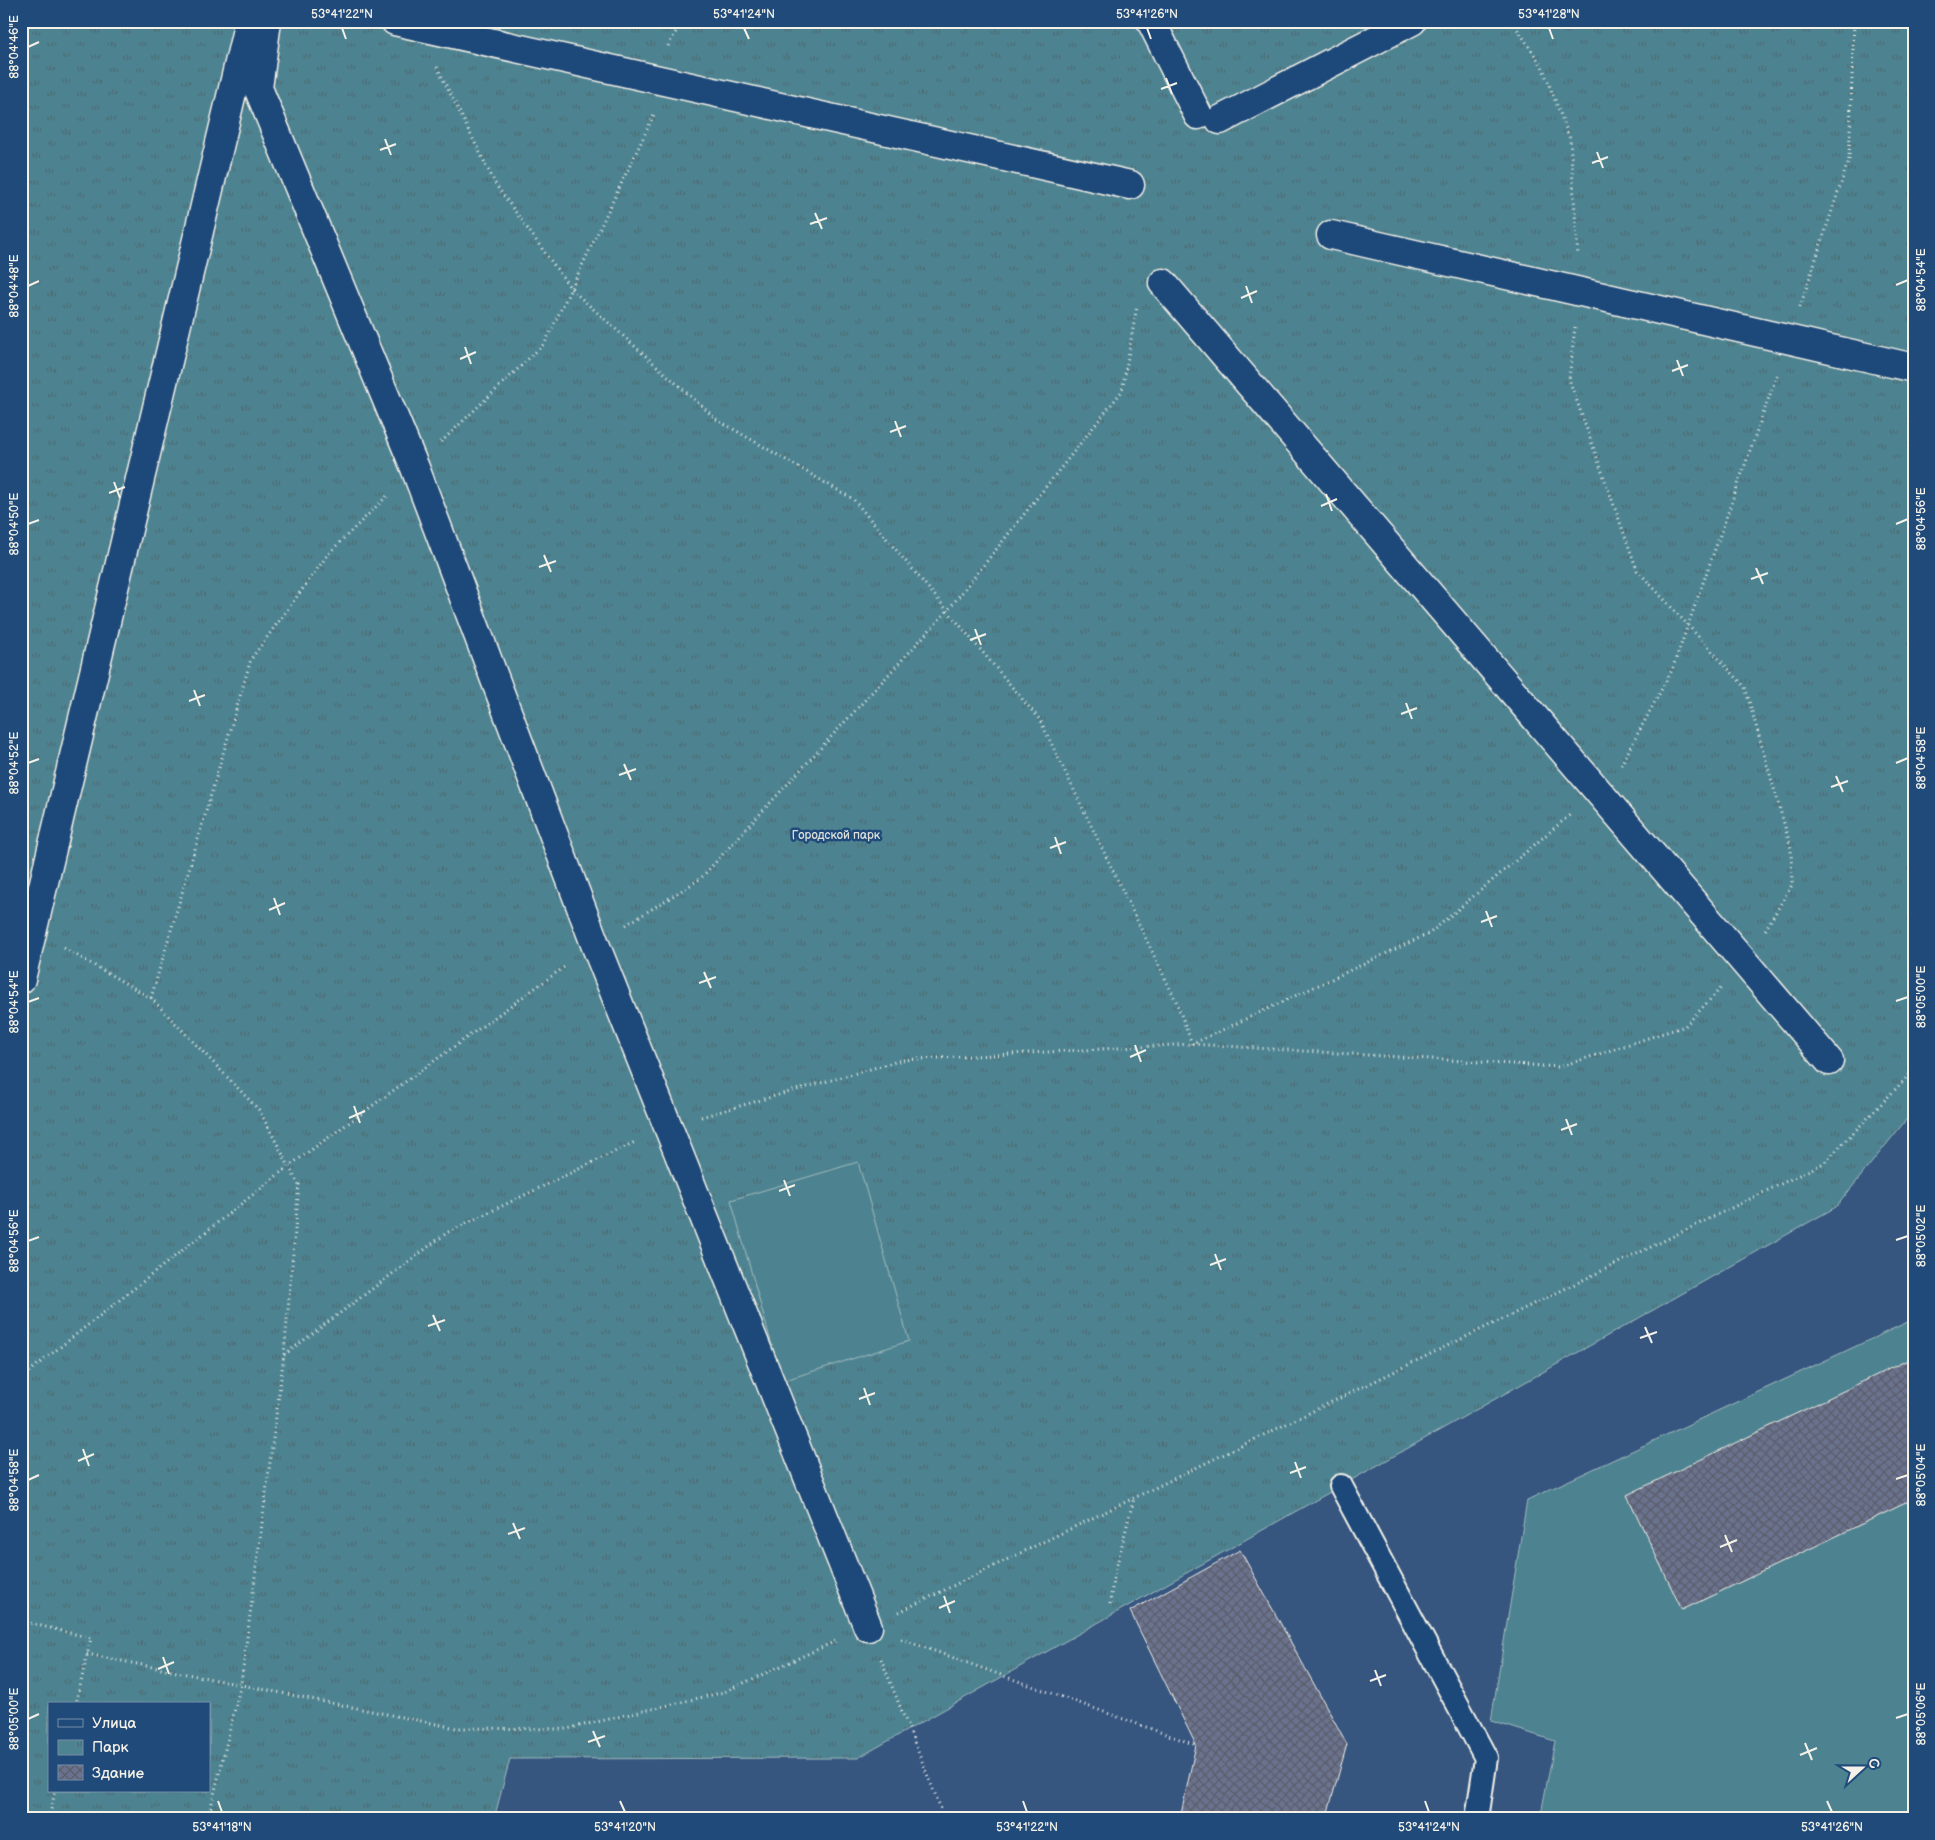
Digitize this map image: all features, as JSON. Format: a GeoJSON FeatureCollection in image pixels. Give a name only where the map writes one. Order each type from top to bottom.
{"type":"FeatureCollection","features":[{"type":"Feature","properties":{"kind":"street"},"geometry":{"type":"LineString","coordinates":[[21,979],[249,21]]}},
{"type":"Feature","properties":{"kind":"street"},"geometry":{"type":"LineString","coordinates":[[267,21],[258,88],[415,468],[595,944],[868,1627]]}},
{"type":"Feature","properties":{"kind":"street"},"geometry":{"type":"LineString","coordinates":[[1152,21],[1209,118],[1412,21]]}},
{"type":"Feature","properties":{"kind":"street"},"geometry":{"type":"LineString","coordinates":[[406,24],[1130,185]]}},
{"type":"Feature","properties":{"kind":"street"},"geometry":{"type":"LineString","coordinates":[[1332,235],[1914,368]]}},
{"type":"Feature","properties":{"kind":"street"},"geometry":{"type":"LineString","coordinates":[[1162,283],[1829,1061]]}},
{"type":"Feature","properties":{"kind":"lane"},"geometry":{"type":"LineString","coordinates":[[1341,1486],[1486,1758],[1477,1819]]}},
{"type":"Feature","properties":{"kind":"path"},"geometry":{"type":"LineString","coordinates":[[666,50],[682,21]]}},
{"type":"Feature","properties":{"kind":"path"},"geometry":{"type":"LineString","coordinates":[[284,1355],[448,1232],[668,1126],[902,1060],[1192,1044],[1559,1067],[1684,1026],[1746,963],[1792,885],[1791,848],[1745,687],[1637,570],[1569,379],[1580,291],[1570,138],[1542,66],[1512,21]]}},
{"type":"Feature","properties":{"kind":"path"},"geometry":{"type":"LineString","coordinates":[[1192,1044],[1430,933],[1614,780],[1672,670],[1790,339],[1849,159],[1854,21]]}},
{"type":"Feature","properties":{"kind":"path"},"geometry":{"type":"LineString","coordinates":[[406,24],[496,185],[572,290],[716,418],[853,499],[1040,720],[1176,1001],[1192,1044]]}},
{"type":"Feature","properties":{"kind":"path"},"geometry":{"type":"LineString","coordinates":[[21,1378],[289,1166],[595,944],[700,879],[948,610],[1122,391],[1139,297]]}},
{"type":"Feature","properties":{"kind":"path"},"geometry":{"type":"LineString","coordinates":[[33,930],[151,998],[259,1110],[299,1185],[284,1355],[242,1684],[208,1819]]}},
{"type":"Feature","properties":{"kind":"path"},"geometry":{"type":"LineString","coordinates":[[87,1654],[456,1728],[567,1728],[724,1692],[868,1627],[1824,1163],[1914,1070]]}},
{"type":"Feature","properties":{"kind":"path"},"geometry":{"type":"LineString","coordinates":[[1110,1604],[1113,1580],[1135,1497]]}},
{"type":"Feature","properties":{"kind":"path"},"geometry":{"type":"LineString","coordinates":[[21,1621],[91,1638],[76,1702]]}},
{"type":"Feature","properties":{"kind":"path"},"geometry":{"type":"LineString","coordinates":[[868,1627],[1196,1745]]}},
{"type":"Feature","properties":{"kind":"path"},"geometry":{"type":"LineString","coordinates":[[868,1627],[945,1819]]}},
{"type":"Feature","properties":{"kind":"path"},"geometry":{"type":"LineString","coordinates":[[48,1819],[55,1792]]}},
{"type":"Feature","properties":{"kind":"green space","name":"Городской парк"},"geometry":{"type":"Polygon","coordinates":[[[21,21],[1914,21],[1914,1110],[1836,1207],[858,1758],[510,1759],[494,1819],[21,1819],[21,21]]]}},
{"type":"Feature","properties":{"kind":"green space"},"geometry":{"type":"Polygon","coordinates":[[[858,1162],[909,1341],[782,1381],[731,1200],[858,1162]]]}},
{"type":"Feature","properties":{"kind":"green space"},"geometry":{"type":"Polygon","coordinates":[[[1914,1319],[1914,1819],[1540,1819],[1555,1741],[1491,1721],[1527,1500],[1914,1319]]]}},
{"type":"Feature","properties":{"kind":"building"},"geometry":{"type":"Polygon","coordinates":[[[1914,1357],[1914,1499],[1682,1610],[1627,1495],[1914,1357]]]}},
{"type":"Feature","properties":{"kind":"building"},"geometry":{"type":"Polygon","coordinates":[[[1240,1550],[1347,1744],[1326,1819],[1180,1819],[1196,1745],[1130,1611],[1240,1550]]]}}]}
